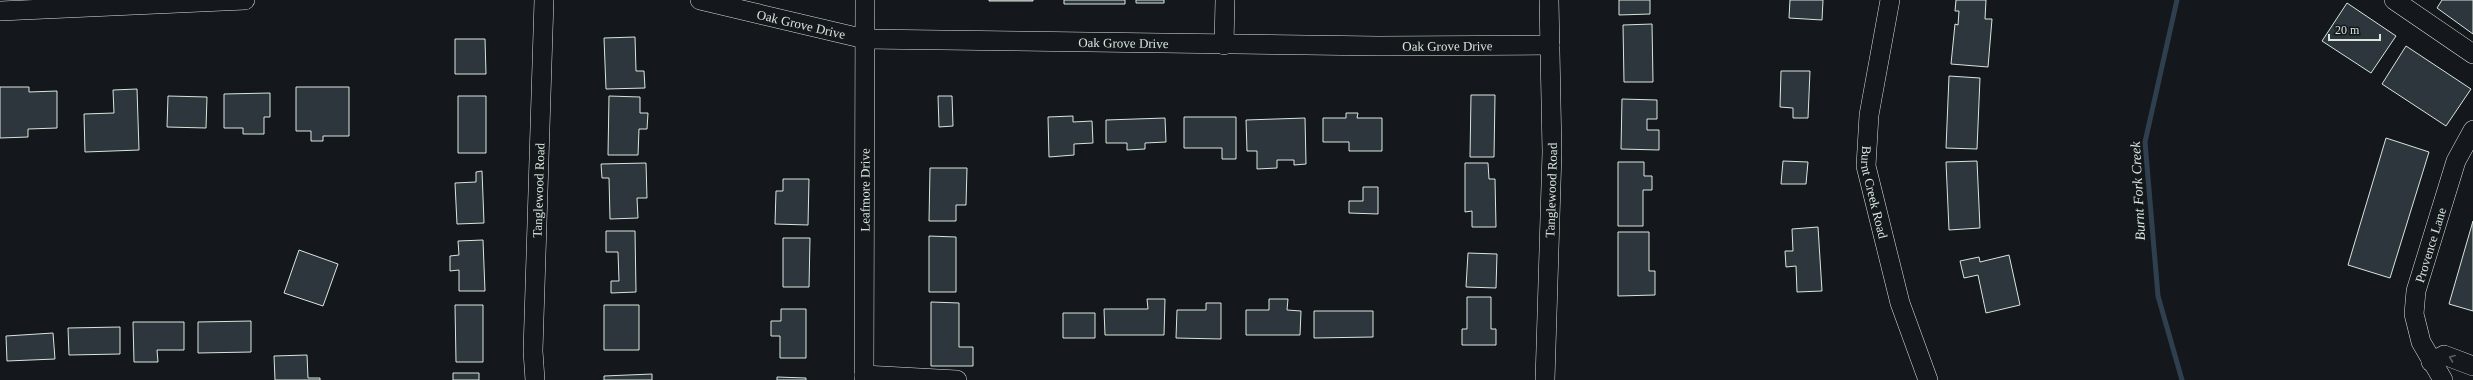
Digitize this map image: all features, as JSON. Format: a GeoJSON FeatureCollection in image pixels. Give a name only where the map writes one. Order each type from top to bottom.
{"type":"FeatureCollection","features":[{"type":"Feature","properties":{"kind":"street"},"geometry":{"type":"LineString","coordinates":[[0,11],[245,0]]}},
{"type":"Feature","properties":{"kind":"street","name":"Tanglewood Road"},"geometry":{"type":"LineString","coordinates":[[535,380],[534,350],[544,0]]}},
{"type":"Feature","properties":{"kind":"street","name":"Oak Grove Drive"},"geometry":{"type":"LineString","coordinates":[[700,0],[865,39],[1224,45],[1550,45]]}},
{"type":"Feature","properties":{"kind":"street","name":"Leafmore Drive"},"geometry":{"type":"LineString","coordinates":[[864,378],[866,0]]}},
{"type":"Feature","properties":{"kind":"street"},"geometry":{"type":"LineString","coordinates":[[1224,45],[1225,0]]}},
{"type":"Feature","properties":{"kind":"street","name":"Tanglewood Road"},"geometry":{"type":"LineString","coordinates":[[1545,380],[1552,152],[1549,0]]}},
{"type":"Feature","properties":{"kind":"street","name":"Burnt Creek Road"},"geometry":{"type":"LineString","coordinates":[[1890,0],[1869,115],[1866,166],[1900,303],[1928,380]]}},
{"type":"Feature","properties":{"kind":"street"},"geometry":{"type":"LineString","coordinates":[[2394,0],[2473,54]]}},
{"type":"Feature","properties":{"kind":"street","name":"Provence Lane"},"geometry":{"type":"LineString","coordinates":[[2443,380],[2431,362],[2421,342],[2414,314],[2416,291],[2456,161],[2473,130]]}},
{"type":"Feature","properties":{"kind":"street"},"geometry":{"type":"LineString","coordinates":[[2431,362],[2444,355],[2473,366]]}},
{"type":"Feature","properties":{"kind":"street"},"geometry":{"type":"LineString","coordinates":[[864,378],[957,380]]}},
{"type":"Feature","properties":{"kind":"building"},"geometry":{"type":"Polygon","coordinates":[[[1033,0],[1033,1],[989,1],[1033,0]]]}},
{"type":"Feature","properties":{"kind":"building"},"geometry":{"type":"Polygon","coordinates":[[[1064,0],[1125,0],[1125,4],[1064,4],[1064,0]]]}},
{"type":"Feature","properties":{"kind":"building"},"geometry":{"type":"Polygon","coordinates":[[[1136,0],[1164,0],[1164,3],[1136,3],[1136,0]]]}},
{"type":"Feature","properties":{"kind":"building"},"geometry":{"type":"Polygon","coordinates":[[[1619,0],[1650,0],[1650,14],[1619,15],[1619,0]]]}},
{"type":"Feature","properties":{"kind":"building"},"geometry":{"type":"Polygon","coordinates":[[[1790,0],[1823,0],[1822,20],[1789,18],[1790,0]]]}},
{"type":"Feature","properties":{"kind":"building"},"geometry":{"type":"Polygon","coordinates":[[[1956,0],[1986,0],[1985,19],[1992,19],[1988,67],[1951,64],[1955,24],[1958,25],[1959,11],[1955,11],[1956,0]]]}},
{"type":"Feature","properties":{"kind":"building"},"geometry":{"type":"Polygon","coordinates":[[[2442,0],[2473,0],[2473,34],[2437,8],[2442,0]]]}},
{"type":"Feature","properties":{"kind":"building"},"geometry":{"type":"Polygon","coordinates":[[[2347,3],[2396,36],[2371,73],[2322,41],[2347,3]]]}},
{"type":"Feature","properties":{"kind":"building"},"geometry":{"type":"Polygon","coordinates":[[[1652,24],[1653,82],[1624,82],[1623,25],[1652,24]]]}},
{"type":"Feature","properties":{"kind":"building"},"geometry":{"type":"Polygon","coordinates":[[[635,37],[636,71],[644,71],[645,88],[606,89],[604,38],[635,37]]]}},
{"type":"Feature","properties":{"kind":"building"},"geometry":{"type":"Polygon","coordinates":[[[455,39],[485,39],[486,74],[455,74],[455,39]]]}},
{"type":"Feature","properties":{"kind":"building"},"geometry":{"type":"Polygon","coordinates":[[[2406,46],[2471,89],[2446,126],[2382,84],[2406,46]]]}},
{"type":"Feature","properties":{"kind":"building"},"geometry":{"type":"Polygon","coordinates":[[[1781,71],[1810,71],[1808,118],[1793,118],[1793,108],[1780,107],[1781,71]]]}},
{"type":"Feature","properties":{"kind":"building"},"geometry":{"type":"Polygon","coordinates":[[[1949,76],[1980,78],[1977,149],[1946,148],[1949,76]]]}},
{"type":"Feature","properties":{"kind":"building"},"geometry":{"type":"Polygon","coordinates":[[[0,87],[29,87],[29,92],[57,91],[57,128],[28,129],[28,137],[0,138],[0,87]]]}},
{"type":"Feature","properties":{"kind":"building"},"geometry":{"type":"Polygon","coordinates":[[[296,87],[349,87],[349,136],[323,136],[323,141],[311,141],[311,131],[296,131],[296,87]]]}},
{"type":"Feature","properties":{"kind":"building"},"geometry":{"type":"Polygon","coordinates":[[[137,89],[139,150],[85,152],[84,114],[114,113],[113,90],[137,89]]]}},
{"type":"Feature","properties":{"kind":"building"},"geometry":{"type":"Polygon","coordinates":[[[270,93],[270,117],[264,117],[264,134],[243,134],[243,128],[224,128],[224,94],[270,93]]]}},
{"type":"Feature","properties":{"kind":"building"},"geometry":{"type":"Polygon","coordinates":[[[1471,95],[1495,95],[1494,157],[1470,157],[1471,95]]]}},
{"type":"Feature","properties":{"kind":"building"},"geometry":{"type":"Polygon","coordinates":[[[168,96],[207,97],[206,128],[167,127],[168,96]]]}},
{"type":"Feature","properties":{"kind":"building"},"geometry":{"type":"Polygon","coordinates":[[[458,96],[486,96],[486,153],[458,153],[458,96]]]}},
{"type":"Feature","properties":{"kind":"building"},"geometry":{"type":"Polygon","coordinates":[[[609,96],[640,97],[640,113],[648,113],[647,129],[639,129],[638,155],[608,155],[609,96]]]}},
{"type":"Feature","properties":{"kind":"building"},"geometry":{"type":"Polygon","coordinates":[[[938,96],[952,96],[953,126],[939,127],[938,96]]]}},
{"type":"Feature","properties":{"kind":"building"},"geometry":{"type":"Polygon","coordinates":[[[1622,99],[1657,100],[1657,119],[1647,119],[1647,130],[1659,130],[1659,150],[1621,149],[1622,99]]]}},
{"type":"Feature","properties":{"kind":"building"},"geometry":{"type":"Polygon","coordinates":[[[1346,113],[1358,113],[1357,118],[1382,118],[1382,151],[1349,151],[1349,142],[1323,142],[1323,118],[1346,118],[1346,113]]]}},
{"type":"Feature","properties":{"kind":"building"},"geometry":{"type":"Polygon","coordinates":[[[1073,116],[1073,122],[1092,121],[1093,143],[1074,144],[1074,155],[1049,157],[1048,117],[1073,116]]]}},
{"type":"Feature","properties":{"kind":"building"},"geometry":{"type":"Polygon","coordinates":[[[1184,117],[1236,117],[1236,159],[1222,159],[1222,148],[1184,148],[1184,117]]]}},
{"type":"Feature","properties":{"kind":"building"},"geometry":{"type":"Polygon","coordinates":[[[1165,118],[1166,142],[1145,143],[1145,149],[1127,150],[1127,143],[1106,143],[1106,120],[1165,118]]]}},
{"type":"Feature","properties":{"kind":"building"},"geometry":{"type":"Polygon","coordinates":[[[1305,118],[1306,164],[1294,165],[1294,160],[1277,160],[1277,168],[1257,169],[1257,151],[1247,151],[1246,120],[1305,118]]]}},
{"type":"Feature","properties":{"kind":"building"},"geometry":{"type":"Polygon","coordinates":[[[2386,138],[2429,152],[2390,278],[2348,265],[2386,138]]]}},
{"type":"Feature","properties":{"kind":"building"},"geometry":{"type":"Polygon","coordinates":[[[1783,161],[1808,162],[1806,184],[1781,184],[1783,161]]]}},
{"type":"Feature","properties":{"kind":"building"},"geometry":{"type":"Polygon","coordinates":[[[1977,161],[1980,228],[1949,230],[1946,162],[1977,161]]]}},
{"type":"Feature","properties":{"kind":"building"},"geometry":{"type":"Polygon","coordinates":[[[1618,162],[1644,162],[1644,176],[1652,176],[1652,190],[1643,190],[1643,226],[1618,226],[1618,162]]]}},
{"type":"Feature","properties":{"kind":"building"},"geometry":{"type":"Polygon","coordinates":[[[646,163],[647,198],[637,198],[638,218],[610,219],[609,178],[602,178],[601,164],[646,163]]]}},
{"type":"Feature","properties":{"kind":"building"},"geometry":{"type":"Polygon","coordinates":[[[1465,163],[1488,163],[1489,179],[1495,179],[1496,227],[1472,227],[1472,211],[1465,212],[1465,163]]]}},
{"type":"Feature","properties":{"kind":"building"},"geometry":{"type":"Polygon","coordinates":[[[930,168],[967,168],[966,205],[956,205],[956,221],[929,221],[930,168]]]}},
{"type":"Feature","properties":{"kind":"building"},"geometry":{"type":"Polygon","coordinates":[[[482,171],[484,223],[457,224],[455,183],[476,182],[476,172],[482,171]]]}},
{"type":"Feature","properties":{"kind":"building"},"geometry":{"type":"Polygon","coordinates":[[[783,179],[809,179],[808,225],[775,224],[776,191],[783,191],[783,179]]]}},
{"type":"Feature","properties":{"kind":"building"},"geometry":{"type":"Polygon","coordinates":[[[1363,187],[1378,187],[1378,214],[1349,213],[1349,201],[1363,201],[1363,187]]]}},
{"type":"Feature","properties":{"kind":"building"},"geometry":{"type":"Polygon","coordinates":[[[2473,221],[2473,311],[2449,304],[2473,221]]]}},
{"type":"Feature","properties":{"kind":"building"},"geometry":{"type":"Polygon","coordinates":[[[1818,227],[1822,291],[1797,292],[1796,266],[1786,267],[1785,251],[1793,251],[1792,229],[1818,227]]]}},
{"type":"Feature","properties":{"kind":"building"},"geometry":{"type":"Polygon","coordinates":[[[606,231],[635,231],[636,292],[611,293],[611,281],[619,281],[618,252],[606,252],[606,231]]]}},
{"type":"Feature","properties":{"kind":"building"},"geometry":{"type":"Polygon","coordinates":[[[1618,232],[1649,232],[1649,271],[1655,271],[1655,295],[1618,296],[1618,232]]]}},
{"type":"Feature","properties":{"kind":"building"},"geometry":{"type":"Polygon","coordinates":[[[929,236],[956,237],[956,292],[929,292],[929,236]]]}},
{"type":"Feature","properties":{"kind":"building"},"geometry":{"type":"Polygon","coordinates":[[[783,238],[810,238],[809,287],[783,287],[783,238]]]}},
{"type":"Feature","properties":{"kind":"building"},"geometry":{"type":"Polygon","coordinates":[[[483,240],[485,291],[459,291],[459,270],[450,271],[450,256],[459,255],[458,241],[483,240]]]}},
{"type":"Feature","properties":{"kind":"building"},"geometry":{"type":"Polygon","coordinates":[[[299,250],[338,264],[323,306],[284,293],[299,250]]]}},
{"type":"Feature","properties":{"kind":"building"},"geometry":{"type":"Polygon","coordinates":[[[1468,253],[1497,254],[1496,288],[1466,287],[1468,253]]]}},
{"type":"Feature","properties":{"kind":"building"},"geometry":{"type":"Polygon","coordinates":[[[2009,255],[2020,305],[1986,313],[1978,275],[1964,278],[1960,261],[1979,257],[1980,262],[2009,255]]]}},
{"type":"Feature","properties":{"kind":"building"},"geometry":{"type":"Polygon","coordinates":[[[1467,297],[1491,297],[1491,329],[1496,329],[1496,345],[1462,345],[1462,329],[1467,329],[1467,297]]]}},
{"type":"Feature","properties":{"kind":"building"},"geometry":{"type":"Polygon","coordinates":[[[1147,299],[1165,299],[1164,335],[1105,335],[1104,309],[1148,309],[1147,299]]]}},
{"type":"Feature","properties":{"kind":"building"},"geometry":{"type":"Polygon","coordinates":[[[1269,299],[1288,299],[1287,310],[1301,311],[1300,335],[1246,335],[1246,310],[1269,310],[1269,299]]]}},
{"type":"Feature","properties":{"kind":"building"},"geometry":{"type":"Polygon","coordinates":[[[931,302],[959,303],[959,347],[973,347],[973,366],[931,366],[931,302]]]}},
{"type":"Feature","properties":{"kind":"building"},"geometry":{"type":"Polygon","coordinates":[[[1206,303],[1221,303],[1221,339],[1176,338],[1177,310],[1206,310],[1206,303]]]}},
{"type":"Feature","properties":{"kind":"building"},"geometry":{"type":"Polygon","coordinates":[[[455,305],[483,305],[483,362],[456,362],[455,305]]]}},
{"type":"Feature","properties":{"kind":"building"},"geometry":{"type":"Polygon","coordinates":[[[604,305],[639,305],[639,350],[604,350],[604,305]]]}},
{"type":"Feature","properties":{"kind":"building"},"geometry":{"type":"Polygon","coordinates":[[[781,309],[806,309],[806,358],[780,358],[780,336],[771,336],[771,321],[781,321],[781,309]]]}},
{"type":"Feature","properties":{"kind":"building"},"geometry":{"type":"Polygon","coordinates":[[[1314,311],[1373,311],[1373,337],[1314,338],[1314,311]]]}},
{"type":"Feature","properties":{"kind":"building"},"geometry":{"type":"Polygon","coordinates":[[[1063,313],[1095,313],[1095,338],[1063,338],[1063,313]]]}},
{"type":"Feature","properties":{"kind":"building"},"geometry":{"type":"Polygon","coordinates":[[[251,321],[251,352],[198,353],[198,322],[251,321]]]}},
{"type":"Feature","properties":{"kind":"building"},"geometry":{"type":"Polygon","coordinates":[[[133,322],[184,322],[184,350],[157,350],[158,362],[134,362],[133,322]]]}},
{"type":"Feature","properties":{"kind":"building"},"geometry":{"type":"Polygon","coordinates":[[[120,327],[120,354],[69,355],[68,328],[120,327]]]}},
{"type":"Feature","properties":{"kind":"building"},"geometry":{"type":"Polygon","coordinates":[[[53,333],[55,359],[7,361],[6,336],[53,333]]]}},
{"type":"Feature","properties":{"kind":"building"},"geometry":{"type":"Polygon","coordinates":[[[307,355],[308,378],[320,378],[320,380],[275,380],[274,356],[307,355]]]}},
{"type":"Feature","properties":{"kind":"building"},"geometry":{"type":"Polygon","coordinates":[[[453,373],[479,373],[479,380],[453,380],[453,373]]]}},
{"type":"Feature","properties":{"kind":"building"},"geometry":{"type":"Polygon","coordinates":[[[652,374],[652,380],[604,380],[604,376],[652,374]]]}},
{"type":"Feature","properties":{"kind":"building"},"geometry":{"type":"Polygon","coordinates":[[[777,377],[806,378],[806,380],[777,380],[777,377]]]}},
{"type":"Feature","properties":{"kind":"waterway","name":"Burnt Fork Creek"},"geometry":{"type":"LineString","coordinates":[[2177,0],[2145,142],[2158,296],[2182,380]]}}]}
